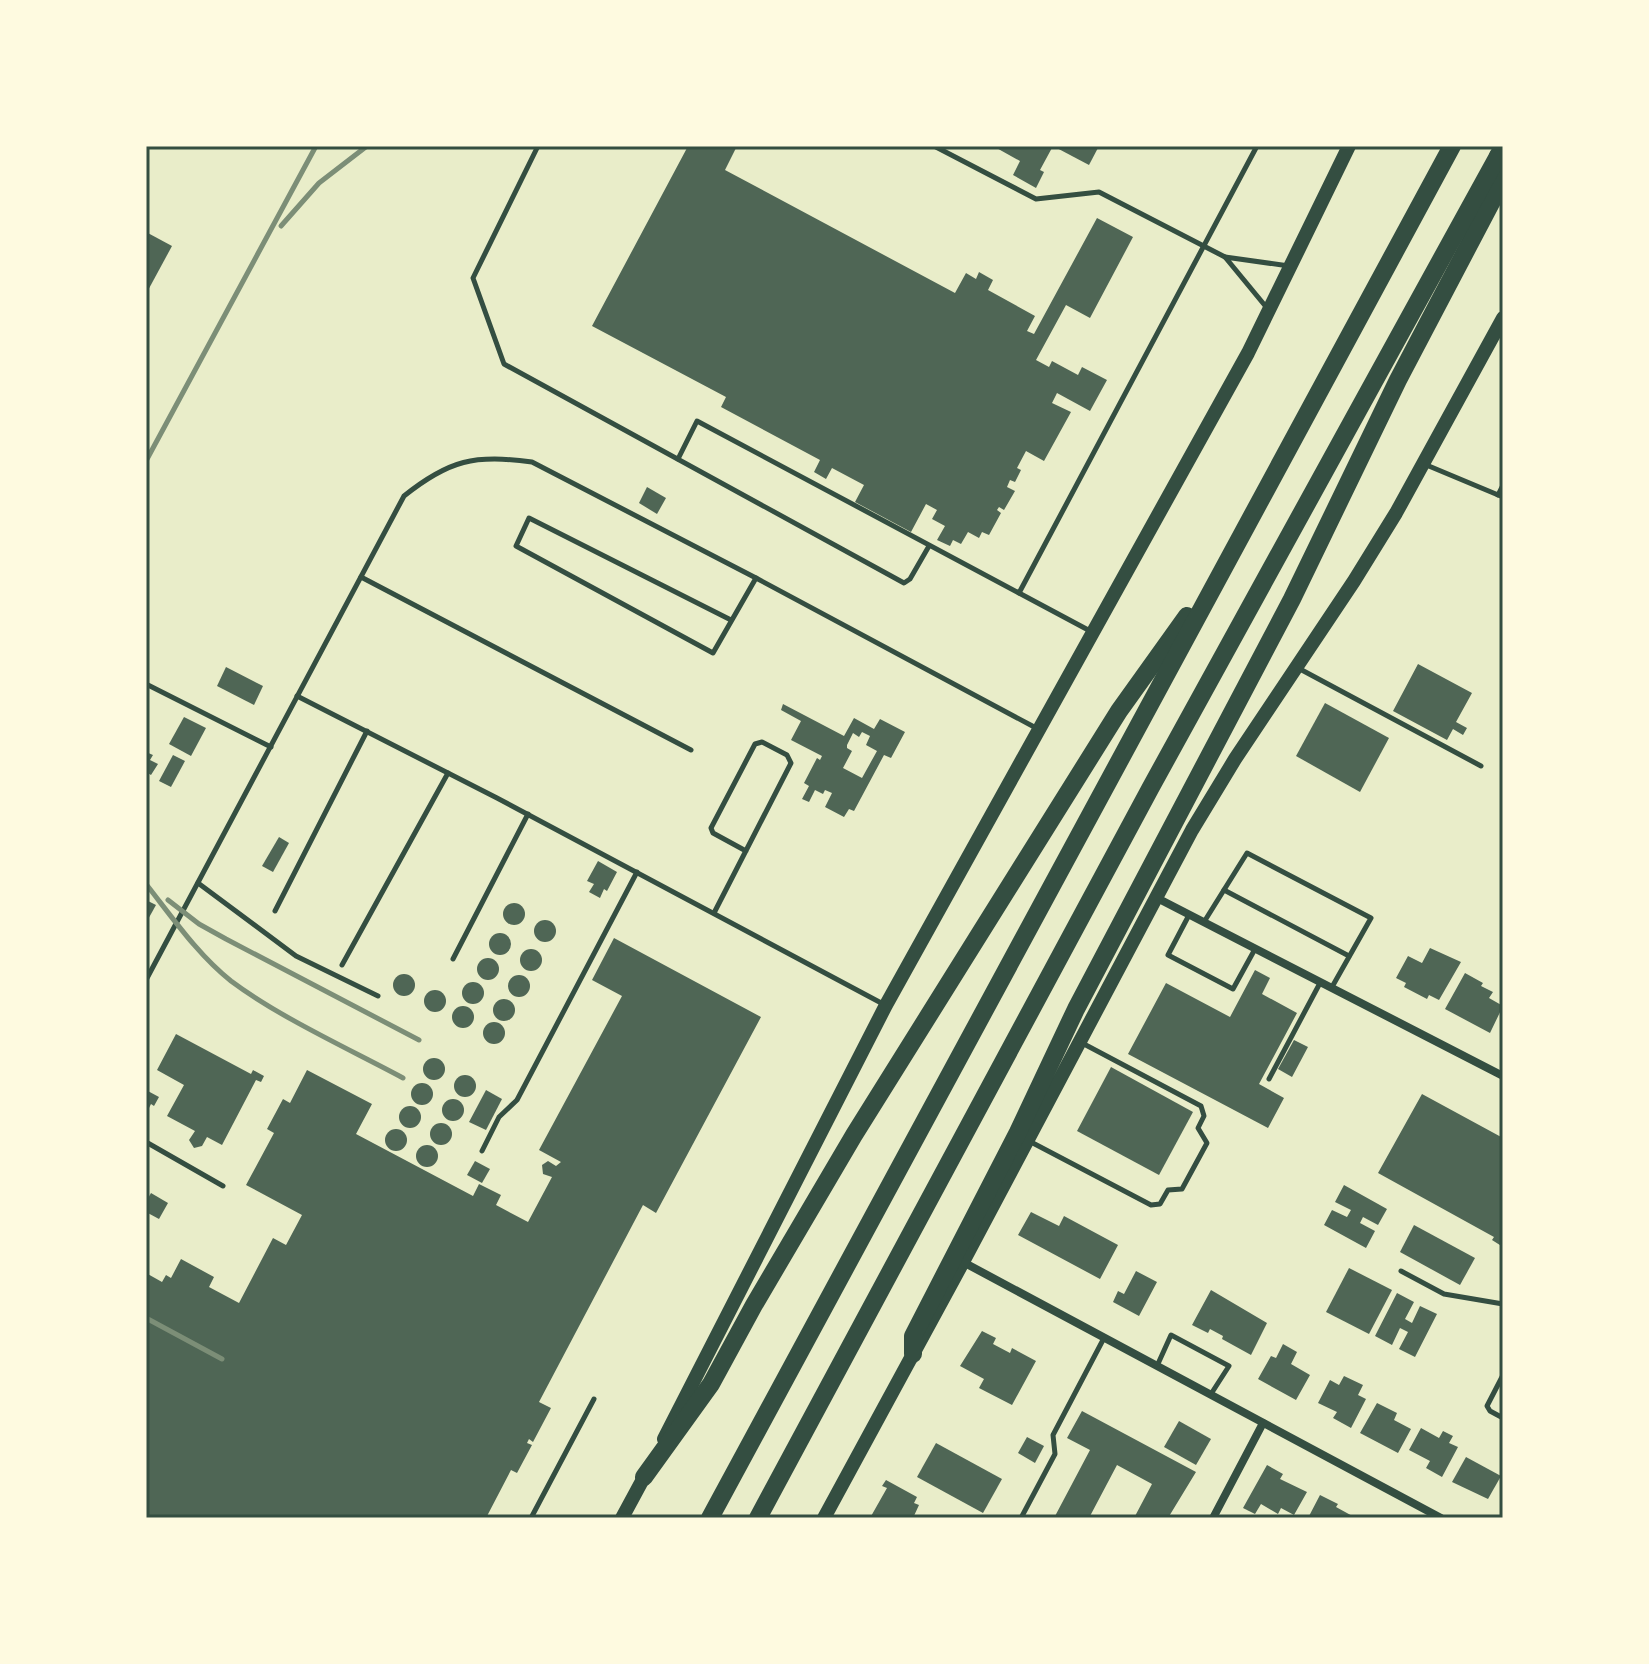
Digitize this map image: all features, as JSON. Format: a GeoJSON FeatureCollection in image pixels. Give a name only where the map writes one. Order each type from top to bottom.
{"type":"FeatureCollection","features":[{"type":"Feature","properties":{"kind":"highway"},"geometry":{"type":"LineString","coordinates":[[710,1518],[1452,146]]}},
{"type":"Feature","properties":{"kind":"highway"},"geometry":{"type":"LineString","coordinates":[[913,1354],[913,1336],[1018,1132],[1076,1009],[1292,599],[1398,380],[1502,182],[1500,152]]}},
{"type":"Feature","properties":{"kind":"highway"},"geometry":{"type":"LineString","coordinates":[[758,1518],[1151,787],[1500,152]]}},
{"type":"Feature","properties":{"kind":"highway"},"geometry":{"type":"LineString","coordinates":[[644,1477],[711,1384],[854,1135],[1119,711],[1150,664],[1222,569]]}},
{"type":"Feature","properties":{"kind":"main road"},"geometry":{"type":"LineString","coordinates":[[622,1518],[886,1005],[1240,366],[1349,146]]}},
{"type":"Feature","properties":{"kind":"main road"},"geometry":{"type":"LineString","coordinates":[[824,1518],[1192,830],[1354,581],[1503,318]]}},
{"type":"Feature","properties":{"kind":"street"},"geometry":{"type":"LineString","coordinates":[[1157,898],[1503,1076]]}},
{"type":"Feature","properties":{"kind":"street"},"geometry":{"type":"LineString","coordinates":[[963,1262],[1441,1518]]}},
{"type":"Feature","properties":{"kind":"street"},"geometry":{"type":"LineString","coordinates":[[1213,1518],[1263,1423]]}},
{"type":"Feature","properties":{"kind":"lane"},"geometry":{"type":"LineString","coordinates":[[538,146],[473,278],[504,364],[904,583],[910,579],[929,546]]}},
{"type":"Feature","properties":{"kind":"lane"},"geometry":{"type":"LineString","coordinates":[[934,146],[1036,199],[1099,192],[1225,257],[1290,266]]}},
{"type":"Feature","properties":{"kind":"lane"},"geometry":{"type":"LineString","coordinates":[[1019,593],[1257,146]]}},
{"type":"Feature","properties":{"kind":"lane"},"geometry":{"type":"LineString","coordinates":[[1225,257],[1269,310]]}},
{"type":"Feature","properties":{"kind":"lane"},"geometry":{"type":"LineString","coordinates":[[678,459],[697,421],[1093,633]]}},
{"type":"Feature","properties":{"kind":"lane"},"geometry":{"type":"LineString","coordinates":[[146,980],[404,496],[431,474],[464,461],[498,457],[532,462],[1039,729]]}},
{"type":"Feature","properties":{"kind":"lane"},"geometry":{"type":"LineString","coordinates":[[1423,463],[1501,496],[1503,485]]}},
{"type":"Feature","properties":{"kind":"lane"},"geometry":{"type":"LineString","coordinates":[[731,620],[529,518],[516,546],[713,653],[756,578]]}},
{"type":"Feature","properties":{"kind":"lane"},"geometry":{"type":"LineString","coordinates":[[361,577],[691,750]]}},
{"type":"Feature","properties":{"kind":"lane"},"geometry":{"type":"LineString","coordinates":[[1297,667],[1481,766]]}},
{"type":"Feature","properties":{"kind":"lane"},"geometry":{"type":"LineString","coordinates":[[146,684],[271,747]]}},
{"type":"Feature","properties":{"kind":"lane"},"geometry":{"type":"LineString","coordinates":[[297,696],[528,814],[886,1005]]}},
{"type":"Feature","properties":{"kind":"lane"},"geometry":{"type":"LineString","coordinates":[[275,911],[367,731]]}},
{"type":"Feature","properties":{"kind":"lane"},"geometry":{"type":"LineString","coordinates":[[714,913],[746,851],[791,763],[787,755],[762,742],[755,744],[711,828],[713,833],[746,851]]}},
{"type":"Feature","properties":{"kind":"lane"},"geometry":{"type":"LineString","coordinates":[[342,965],[448,773]]}},
{"type":"Feature","properties":{"kind":"lane"},"geometry":{"type":"LineString","coordinates":[[453,959],[528,814]]}},
{"type":"Feature","properties":{"kind":"lane"},"geometry":{"type":"LineString","coordinates":[[1204,922],[1247,853],[1371,918],[1331,988]]}},
{"type":"Feature","properties":{"kind":"lane"},"geometry":{"type":"LineString","coordinates":[[482,1151],[499,1117],[517,1100],[637,872]]}},
{"type":"Feature","properties":{"kind":"lane"},"geometry":{"type":"LineString","coordinates":[[198,883],[296,956],[378,996]]}},
{"type":"Feature","properties":{"kind":"lane"},"geometry":{"type":"LineString","coordinates":[[1224,890],[1349,956]]}},
{"type":"Feature","properties":{"kind":"lane"},"geometry":{"type":"LineString","coordinates":[[1189,914],[1168,955],[1233,989],[1255,949]]}},
{"type":"Feature","properties":{"kind":"lane"},"geometry":{"type":"LineString","coordinates":[[1269,1079],[1320,982]]}},
{"type":"Feature","properties":{"kind":"lane"},"geometry":{"type":"LineString","coordinates":[[1028,1140],[1151,1205],[1160,1204],[1168,1190],[1182,1189],[1207,1143],[1198,1128],[1204,1116],[1201,1106],[1080,1042]]}},
{"type":"Feature","properties":{"kind":"lane"},"geometry":{"type":"LineString","coordinates":[[146,1142],[223,1186]]}},
{"type":"Feature","properties":{"kind":"lane"},"geometry":{"type":"LineString","coordinates":[[1401,1271],[1444,1294],[1503,1304]]}},
{"type":"Feature","properties":{"kind":"lane"},"geometry":{"type":"LineString","coordinates":[[1157,1366],[1171,1335],[1229,1366],[1211,1395]]}},
{"type":"Feature","properties":{"kind":"lane"},"geometry":{"type":"LineString","coordinates":[[1021,1518],[1055,1454],[1053,1435],[1104,1338]]}},
{"type":"Feature","properties":{"kind":"lane"},"geometry":{"type":"LineString","coordinates":[[1503,1375],[1487,1406],[1503,1418]]}},
{"type":"Feature","properties":{"kind":"lane"},"geometry":{"type":"LineString","coordinates":[[531,1518],[594,1399]]}},
{"type":"Feature","properties":{"kind":"building"},"geometry":{"type":"Polygon","coordinates":[[[682,146],[737,146],[725,170],[955,293],[966,273],[976,279],[979,272],[993,280],[988,290],[1035,316],[1027,331],[1034,334],[1097,218],[1133,237],[1090,318],[1066,305],[1036,360],[1049,367],[1052,361],[1078,375],[1082,367],[1107,380],[1090,411],[1057,393],[1052,403],[1071,412],[1044,461],[1026,451],[1017,468],[1021,470],[1015,482],[1010,480],[1007,487],[1015,491],[1004,510],[999,507],[997,510],[1001,513],[989,535],[982,532],[979,538],[968,532],[961,544],[953,540],[950,546],[937,540],[945,526],[932,519],[937,510],[926,504],[911,532],[855,502],[864,485],[832,468],[826,479],[814,472],[820,460],[721,407],[726,397],[592,326],[687,148],[682,146]]]}},
{"type":"Feature","properties":{"kind":"building"},"geometry":{"type":"Polygon","coordinates":[[[993,146],[1053,146],[1040,170],[1044,172],[1036,188],[1013,175],[1020,161],[993,146]]]}},
{"type":"Feature","properties":{"kind":"building"},"geometry":{"type":"Polygon","coordinates":[[[1053,146],[1099,146],[1089,165],[1053,146]]]}},
{"type":"Feature","properties":{"kind":"building"},"geometry":{"type":"Polygon","coordinates":[[[146,232],[172,246],[146,294],[146,232]]]}},
{"type":"Feature","properties":{"kind":"building"},"geometry":{"type":"Polygon","coordinates":[[[647,487],[666,498],[657,514],[639,503],[647,487]]]}},
{"type":"Feature","properties":{"kind":"building"},"geometry":{"type":"Polygon","coordinates":[[[1418,664],[1472,693],[1456,722],[1467,728],[1463,735],[1453,729],[1447,740],[1393,711],[1418,664]]]}},
{"type":"Feature","properties":{"kind":"building"},"geometry":{"type":"Polygon","coordinates":[[[226,667],[263,686],[254,705],[217,686],[226,667]]]}},
{"type":"Feature","properties":{"kind":"building"},"geometry":{"type":"Polygon","coordinates":[[[1325,703],[1389,738],[1360,792],[1296,756],[1325,703]]]}},
{"type":"Feature","properties":{"kind":"building"},"geometry":{"type":"Polygon","coordinates":[[[783,704],[844,736],[854,718],[874,729],[880,719],[905,732],[891,758],[884,755],[854,811],[849,809],[844,817],[825,807],[832,793],[825,790],[823,794],[815,790],[809,802],[802,799],[809,786],[804,783],[817,758],[820,760],[822,756],[791,740],[801,721],[781,710],[783,704]],[[862,732],[859,737],[853,733],[847,745],[852,751],[843,768],[862,778],[877,751],[866,745],[870,736],[862,732]]]}},
{"type":"Feature","properties":{"kind":"building"},"geometry":{"type":"Polygon","coordinates":[[[184,717],[206,728],[191,756],[169,744],[184,717]]]}},
{"type":"Feature","properties":{"kind":"building"},"geometry":{"type":"Polygon","coordinates":[[[146,752],[153,755],[150,760],[158,764],[151,775],[146,772],[146,752]]]}},
{"type":"Feature","properties":{"kind":"building"},"geometry":{"type":"Polygon","coordinates":[[[173,755],[185,761],[171,787],[159,781],[173,755]]]}},
{"type":"Feature","properties":{"kind":"building"},"geometry":{"type":"Polygon","coordinates":[[[279,837],[289,843],[273,872],[262,866],[279,837]]]}},
{"type":"Feature","properties":{"kind":"building"},"geometry":{"type":"Polygon","coordinates":[[[598,861],[617,872],[600,898],[589,892],[594,884],[587,881],[598,861]]]}},
{"type":"Feature","properties":{"kind":"building"},"geometry":{"type":"Polygon","coordinates":[[[146,900],[156,905],[146,923],[146,900]]]}},
{"type":"Feature","properties":{"kind":"building"},"geometry":{"type":"Polygon","coordinates":[[[514,903],[525,914],[514,925],[503,914],[514,903]]]}},
{"type":"Feature","properties":{"kind":"building"},"geometry":{"type":"Polygon","coordinates":[[[545,920],[556,931],[545,942],[534,931],[545,920]]]}},
{"type":"Feature","properties":{"kind":"building"},"geometry":{"type":"Polygon","coordinates":[[[500,933],[511,944],[500,955],[489,944],[500,933]]]}},
{"type":"Feature","properties":{"kind":"building"},"geometry":{"type":"Polygon","coordinates":[[[614,938],[761,1017],[656,1213],[643,1205],[539,1402],[551,1408],[533,1442],[529,1439],[527,1443],[532,1445],[517,1473],[511,1470],[486,1518],[146,1518],[146,1273],[162,1282],[166,1275],[171,1278],[181,1259],[214,1277],[209,1287],[239,1303],[273,1238],[286,1245],[302,1215],[246,1185],[274,1133],[267,1129],[283,1099],[290,1103],[307,1070],[372,1104],[356,1134],[473,1196],[479,1184],[501,1195],[496,1205],[528,1222],[552,1177],[543,1174],[542,1165],[548,1161],[556,1166],[561,1162],[539,1150],[622,996],[592,980],[614,938]]]}},
{"type":"Feature","properties":{"kind":"building"},"geometry":{"type":"Polygon","coordinates":[[[1430,948],[1461,962],[1439,1000],[1429,995],[1427,999],[1404,987],[1406,983],[1396,978],[1408,956],[1422,963],[1430,948]]]}},
{"type":"Feature","properties":{"kind":"building"},"geometry":{"type":"Polygon","coordinates":[[[531,949],[542,960],[531,971],[520,960],[531,949]]]}},
{"type":"Feature","properties":{"kind":"building"},"geometry":{"type":"Polygon","coordinates":[[[488,958],[499,969],[488,980],[477,969],[488,958]]]}},
{"type":"Feature","properties":{"kind":"building"},"geometry":{"type":"Polygon","coordinates":[[[1255,970],[1270,978],[1262,994],[1297,1013],[1259,1084],[1284,1098],[1268,1128],[1128,1054],[1166,983],[1230,1017],[1255,970]]]}},
{"type":"Feature","properties":{"kind":"building"},"geometry":{"type":"Polygon","coordinates":[[[1465,973],[1483,983],[1481,986],[1493,992],[1489,998],[1503,1006],[1490,1033],[1445,1009],[1465,973]]]}},
{"type":"Feature","properties":{"kind":"building"},"geometry":{"type":"Polygon","coordinates":[[[404,974],[415,985],[404,996],[393,985],[404,974]]]}},
{"type":"Feature","properties":{"kind":"building"},"geometry":{"type":"Polygon","coordinates":[[[519,975],[530,986],[519,997],[508,986],[519,975]]]}},
{"type":"Feature","properties":{"kind":"building"},"geometry":{"type":"Polygon","coordinates":[[[473,982],[484,993],[473,1004],[462,993],[473,982]]]}},
{"type":"Feature","properties":{"kind":"building"},"geometry":{"type":"Polygon","coordinates":[[[435,990],[446,1001],[435,1012],[424,1001],[435,990]]]}},
{"type":"Feature","properties":{"kind":"building"},"geometry":{"type":"Polygon","coordinates":[[[504,999],[515,1010],[504,1021],[493,1010],[504,999]]]}},
{"type":"Feature","properties":{"kind":"building"},"geometry":{"type":"Polygon","coordinates":[[[463,1006],[474,1017],[463,1028],[452,1017],[463,1006]]]}},
{"type":"Feature","properties":{"kind":"building"},"geometry":{"type":"Polygon","coordinates":[[[494,1022],[505,1033],[494,1044],[483,1033],[494,1022]]]}},
{"type":"Feature","properties":{"kind":"building"},"geometry":{"type":"Polygon","coordinates":[[[176,1034],[251,1074],[253,1070],[264,1076],[261,1082],[256,1080],[222,1145],[207,1137],[202,1146],[194,1148],[189,1140],[195,1131],[167,1116],[184,1085],[157,1070],[176,1034]]]}},
{"type":"Feature","properties":{"kind":"building"},"geometry":{"type":"Polygon","coordinates":[[[1294,1040],[1308,1047],[1292,1077],[1278,1069],[1294,1040]]]}},
{"type":"Feature","properties":{"kind":"building"},"geometry":{"type":"Polygon","coordinates":[[[434,1058],[445,1069],[434,1080],[423,1069],[434,1058]]]}},
{"type":"Feature","properties":{"kind":"building"},"geometry":{"type":"Polygon","coordinates":[[[1111,1067],[1193,1112],[1159,1175],[1077,1131],[1111,1067]]]}},
{"type":"Feature","properties":{"kind":"building"},"geometry":{"type":"Polygon","coordinates":[[[465,1075],[476,1086],[465,1097],[454,1086],[465,1075]]]}},
{"type":"Feature","properties":{"kind":"building"},"geometry":{"type":"Polygon","coordinates":[[[422,1083],[433,1094],[422,1105],[411,1094],[422,1083]]]}},
{"type":"Feature","properties":{"kind":"building"},"geometry":{"type":"Polygon","coordinates":[[[146,1090],[159,1097],[149,1108],[146,1107],[146,1090]]]}},
{"type":"Feature","properties":{"kind":"building"},"geometry":{"type":"Polygon","coordinates":[[[486,1090],[502,1099],[486,1130],[469,1122],[486,1090]]]}},
{"type":"Feature","properties":{"kind":"building"},"geometry":{"type":"Polygon","coordinates":[[[1422,1094],[1503,1138],[1503,1247],[1492,1240],[1494,1237],[1378,1173],[1422,1094]]]}},
{"type":"Feature","properties":{"kind":"building"},"geometry":{"type":"Polygon","coordinates":[[[453,1099],[464,1110],[453,1121],[442,1110],[453,1099]]]}},
{"type":"Feature","properties":{"kind":"building"},"geometry":{"type":"Polygon","coordinates":[[[410,1106],[421,1117],[410,1128],[399,1117],[410,1106]]]}},
{"type":"Feature","properties":{"kind":"building"},"geometry":{"type":"Polygon","coordinates":[[[441,1123],[452,1134],[441,1145],[430,1134],[441,1123]]]}},
{"type":"Feature","properties":{"kind":"building"},"geometry":{"type":"Polygon","coordinates":[[[396,1129],[407,1140],[396,1151],[385,1140],[396,1129]]]}},
{"type":"Feature","properties":{"kind":"building"},"geometry":{"type":"Polygon","coordinates":[[[427,1145],[438,1156],[427,1167],[416,1156],[427,1145]]]}},
{"type":"Feature","properties":{"kind":"building"},"geometry":{"type":"Polygon","coordinates":[[[475,1161],[490,1169],[482,1183],[467,1175],[475,1161]]]}},
{"type":"Feature","properties":{"kind":"building"},"geometry":{"type":"Polygon","coordinates":[[[1344,1185],[1387,1209],[1378,1225],[1363,1217],[1360,1223],[1375,1231],[1366,1248],[1324,1225],[1332,1210],[1347,1217],[1351,1210],[1335,1202],[1344,1185]]]}},
{"type":"Feature","properties":{"kind":"building"},"geometry":{"type":"Polygon","coordinates":[[[151,1193],[168,1203],[159,1219],[146,1212],[146,1202],[151,1193]]]}},
{"type":"Feature","properties":{"kind":"building"},"geometry":{"type":"Polygon","coordinates":[[[1031,1212],[1059,1226],[1064,1216],[1118,1245],[1100,1279],[1018,1235],[1031,1212]]]}},
{"type":"Feature","properties":{"kind":"building"},"geometry":{"type":"Polygon","coordinates":[[[1414,1225],[1475,1258],[1460,1285],[1400,1252],[1414,1225]]]}},
{"type":"Feature","properties":{"kind":"building"},"geometry":{"type":"Polygon","coordinates":[[[1349,1268],[1392,1290],[1369,1334],[1326,1312],[1349,1268]]]}},
{"type":"Feature","properties":{"kind":"building"},"geometry":{"type":"Polygon","coordinates":[[[1136,1271],[1157,1282],[1139,1316],[1113,1302],[1118,1291],[1124,1294],[1136,1271]]]}},
{"type":"Feature","properties":{"kind":"building"},"geometry":{"type":"Polygon","coordinates":[[[1211,1290],[1267,1323],[1251,1355],[1210,1329],[1208,1333],[1192,1325],[1211,1290]]]}},
{"type":"Feature","properties":{"kind":"building"},"geometry":{"type":"Polygon","coordinates":[[[1397,1293],[1414,1302],[1405,1319],[1412,1323],[1420,1306],[1437,1314],[1415,1357],[1399,1349],[1408,1332],[1400,1328],[1392,1345],[1375,1336],[1397,1293]]]}},
{"type":"Feature","properties":{"kind":"building"},"geometry":{"type":"Polygon","coordinates":[[[982,1331],[996,1338],[993,1344],[1010,1353],[1012,1348],[1036,1361],[1012,1405],[979,1388],[984,1379],[960,1366],[982,1331]]]}},
{"type":"Feature","properties":{"kind":"building"},"geometry":{"type":"Polygon","coordinates":[[[1283,1344],[1297,1352],[1291,1364],[1310,1375],[1296,1400],[1258,1379],[1271,1356],[1276,1358],[1283,1344]]]}},
{"type":"Feature","properties":{"kind":"building"},"geometry":{"type":"Polygon","coordinates":[[[1344,1376],[1363,1385],[1358,1395],[1366,1399],[1351,1428],[1333,1418],[1337,1412],[1318,1403],[1330,1380],[1339,1385],[1344,1376]]]}},
{"type":"Feature","properties":{"kind":"building"},"geometry":{"type":"Polygon","coordinates":[[[1377,1403],[1397,1413],[1394,1420],[1411,1429],[1398,1453],[1360,1433],[1377,1403]]]}},
{"type":"Feature","properties":{"kind":"building"},"geometry":{"type":"Polygon","coordinates":[[[1082,1411],[1196,1472],[1168,1518],[1134,1518],[1152,1484],[1117,1465],[1089,1518],[1054,1518],[1090,1450],[1067,1438],[1082,1411]]]}},
{"type":"Feature","properties":{"kind":"building"},"geometry":{"type":"Polygon","coordinates":[[[1179,1421],[1211,1439],[1196,1465],[1164,1447],[1179,1421]]]}},
{"type":"Feature","properties":{"kind":"building"},"geometry":{"type":"Polygon","coordinates":[[[1421,1428],[1439,1438],[1443,1431],[1453,1436],[1449,1443],[1458,1447],[1442,1477],[1426,1468],[1430,1461],[1409,1450],[1421,1428]]]}},
{"type":"Feature","properties":{"kind":"building"},"geometry":{"type":"Polygon","coordinates":[[[1027,1437],[1044,1446],[1035,1463],[1018,1453],[1027,1437]]]}},
{"type":"Feature","properties":{"kind":"building"},"geometry":{"type":"Polygon","coordinates":[[[936,1443],[1002,1479],[983,1513],[917,1477],[936,1443]]]}},
{"type":"Feature","properties":{"kind":"building"},"geometry":{"type":"Polygon","coordinates":[[[1466,1457],[1501,1476],[1488,1499],[1452,1482],[1466,1457]]]}},
{"type":"Feature","properties":{"kind":"building"},"geometry":{"type":"Polygon","coordinates":[[[1267,1465],[1283,1474],[1280,1479],[1307,1492],[1294,1515],[1281,1508],[1278,1514],[1261,1504],[1255,1514],[1243,1508],[1267,1465]]]}},
{"type":"Feature","properties":{"kind":"building"},"geometry":{"type":"Polygon","coordinates":[[[886,1480],[917,1497],[914,1503],[919,1505],[913,1518],[870,1518],[887,1488],[882,1486],[886,1480]]]}},
{"type":"Feature","properties":{"kind":"building"},"geometry":{"type":"Polygon","coordinates":[[[1320,1495],[1338,1504],[1336,1507],[1356,1518],[1308,1518],[1320,1495]]]}},
{"type":"Feature","properties":{"kind":"railway"},"geometry":{"type":"LineString","coordinates":[[146,461],[316,146]]}},
{"type":"Feature","properties":{"kind":"railway"},"geometry":{"type":"LineString","coordinates":[[281,226],[319,183],[367,146]]}},
{"type":"Feature","properties":{"kind":"railway"},"geometry":{"type":"LineString","coordinates":[[146,884],[196,948],[231,981],[292,1020],[403,1078]]}},
{"type":"Feature","properties":{"kind":"railway"},"geometry":{"type":"LineString","coordinates":[[168,900],[199,924],[419,1040]]}},
{"type":"Feature","properties":{"kind":"railway"},"geometry":{"type":"LineString","coordinates":[[146,1318],[222,1359]]}}]}
